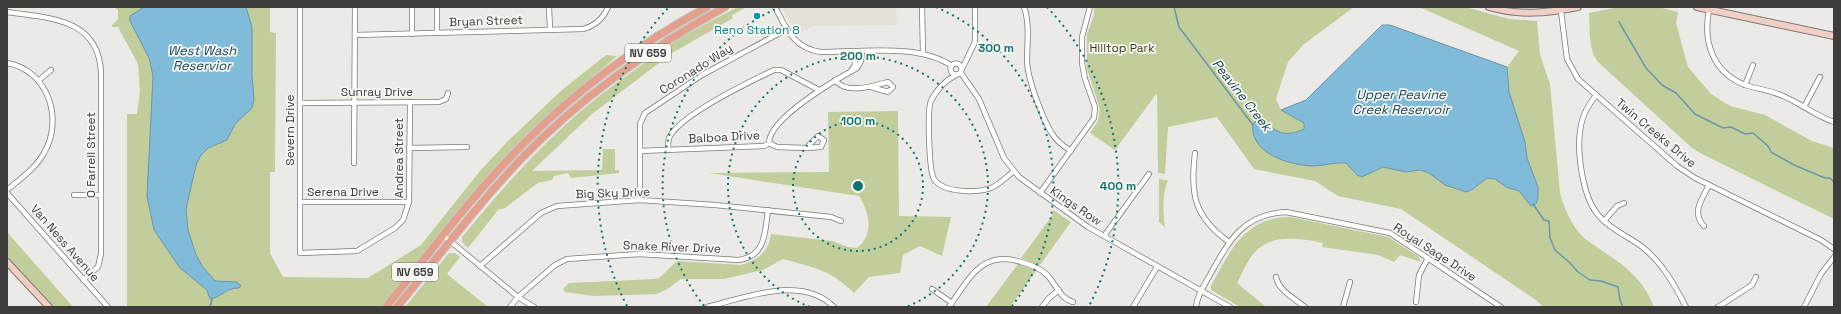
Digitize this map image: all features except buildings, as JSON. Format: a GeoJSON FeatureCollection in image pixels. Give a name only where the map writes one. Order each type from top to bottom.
{"type":"FeatureCollection","features":[{"type":"Feature","properties":{"kind":"main road","name":"NV 659"},"geometry":{"type":"LineString","coordinates":[[386,307],[481,190],[540,128],[581,92],[641,47],[707,7]]}},
{"type":"Feature","properties":{"kind":"main road","name":"NV 659"},"geometry":{"type":"LineString","coordinates":[[398,307],[494,188],[522,158],[587,98],[624,69],[668,39],[725,7]]}},
{"type":"Feature","properties":{"kind":"main road"},"geometry":{"type":"LineString","coordinates":[[581,92],[587,98]]}},
{"type":"Feature","properties":{"kind":"street","name":"Severn Drive"},"geometry":{"type":"LineString","coordinates":[[300,7],[300,253]]}},
{"type":"Feature","properties":{"kind":"street"},"geometry":{"type":"LineString","coordinates":[[354,163],[355,7]]}},
{"type":"Feature","properties":{"kind":"street"},"geometry":{"type":"LineString","coordinates":[[412,7],[412,34]]}},
{"type":"Feature","properties":{"kind":"street"},"geometry":{"type":"LineString","coordinates":[[437,7],[437,33]]}},
{"type":"Feature","properties":{"kind":"street"},"geometry":{"type":"LineString","coordinates":[[549,7],[550,29]]}},
{"type":"Feature","properties":{"kind":"street","name":"Bryan Street"},"geometry":{"type":"LineString","coordinates":[[355,35],[588,27],[602,19],[608,7]]}},
{"type":"Feature","properties":{"kind":"street","name":"Kings Row"},"geometry":{"type":"LineString","coordinates":[[774,7],[786,29],[798,43],[809,50],[821,52],[862,51],[922,53],[937,58],[953,67],[959,65],[960,72],[979,99],[1004,158],[1013,172],[1073,217],[1157,267],[1230,307]]}},
{"type":"Feature","properties":{"kind":"street"},"geometry":{"type":"LineString","coordinates":[[922,7],[922,53]]}},
{"type":"Feature","properties":{"kind":"street"},"geometry":{"type":"LineString","coordinates":[[946,81],[960,72],[975,42],[974,7]]}},
{"type":"Feature","properties":{"kind":"street"},"geometry":{"type":"LineString","coordinates":[[1024,7],[1026,16],[1027,64],[1031,82],[1051,133],[1071,151]]}},
{"type":"Feature","properties":{"kind":"street"},"geometry":{"type":"LineString","coordinates":[[1040,193],[1092,122],[1095,112],[1094,102],[1085,79],[1082,63],[1082,36],[1090,7]]}},
{"type":"Feature","properties":{"kind":"street"},"geometry":{"type":"LineString","coordinates":[[1489,7],[1527,13],[1561,11],[1578,7]]}},
{"type":"Feature","properties":{"kind":"street"},"geometry":{"type":"LineString","coordinates":[[1697,7],[1709,8],[1834,36]]}},
{"type":"Feature","properties":{"kind":"street"},"geometry":{"type":"LineString","coordinates":[[1709,8],[1706,30],[1711,53],[1725,72],[1745,85],[1775,92],[1834,122]]}},
{"type":"Feature","properties":{"kind":"street","name":"Twin Creeks Drive"},"geometry":{"type":"LineString","coordinates":[[1561,11],[1567,59],[1578,79],[1682,170],[1709,185],[1821,240],[1834,249]]}},
{"type":"Feature","properties":{"kind":"street","name":"O Farrell Street"},"geometry":{"type":"LineString","coordinates":[[7,12],[61,20],[81,30],[97,52],[101,67],[101,259],[98,267],[83,280]]}},
{"type":"Feature","properties":{"kind":"street","name":"Coronado Way"},"geometry":{"type":"LineString","coordinates":[[640,151],[641,120],[645,113],[702,75],[786,29]]}},
{"type":"Feature","properties":{"kind":"street","name":"Balboa Drive"},"geometry":{"type":"LineString","coordinates":[[640,151],[761,147],[769,142],[778,125],[819,90],[860,65],[862,51]]}},
{"type":"Feature","properties":{"kind":"street"},"geometry":{"type":"LineString","coordinates":[[851,71],[855,64],[854,52]]}},
{"type":"Feature","properties":{"kind":"street"},"geometry":{"type":"LineString","coordinates":[[966,59],[953,67],[946,81],[934,96],[930,106],[930,166],[934,180],[941,186],[951,190],[982,190],[997,185],[1013,172]]}},
{"type":"Feature","properties":{"kind":"street"},"geometry":{"type":"LineString","coordinates":[[7,63],[23,68],[39,80],[51,105],[52,126],[50,140],[39,161],[7,190]]}},
{"type":"Feature","properties":{"kind":"street"},"geometry":{"type":"LineString","coordinates":[[1745,85],[1752,65]]}},
{"type":"Feature","properties":{"kind":"street","name":"Kings Row"},"geometry":{"type":"LineString","coordinates":[[953,67],[953,74],[960,72]]}},
{"type":"Feature","properties":{"kind":"street"},"geometry":{"type":"LineString","coordinates":[[39,80],[51,70]]}},
{"type":"Feature","properties":{"kind":"street"},"geometry":{"type":"LineString","coordinates":[[668,150],[668,142],[672,134],[688,119],[719,98],[774,70],[781,70],[819,90]]}},
{"type":"Feature","properties":{"kind":"street"},"geometry":{"type":"LineString","coordinates":[[1804,107],[1820,77]]}},
{"type":"Feature","properties":{"kind":"street"},"geometry":{"type":"LineString","coordinates":[[835,80],[842,87],[871,87]]}},
{"type":"Feature","properties":{"kind":"street","name":"Sunray Drive"},"geometry":{"type":"LineString","coordinates":[[301,103],[439,102],[446,99],[448,93]]}},
{"type":"Feature","properties":{"kind":"street"},"geometry":{"type":"LineString","coordinates":[[1596,95],[1583,118],[1580,130],[1585,191],[1591,205],[1604,221],[1654,257],[1671,279],[1686,307]]}},
{"type":"Feature","properties":{"kind":"street","name":"Andrea Street"},"geometry":{"type":"LineString","coordinates":[[300,253],[350,253],[363,249],[400,224],[406,214],[409,202],[410,102]]}},
{"type":"Feature","properties":{"kind":"street"},"geometry":{"type":"LineString","coordinates":[[769,142],[777,147],[806,148]]}},
{"type":"Feature","properties":{"kind":"street"},"geometry":{"type":"LineString","coordinates":[[410,148],[466,147]]}},
{"type":"Feature","properties":{"kind":"street"},"geometry":{"type":"LineString","coordinates":[[640,151],[640,200]]}},
{"type":"Feature","properties":{"kind":"street"},"geometry":{"type":"LineString","coordinates":[[1195,153],[1192,179],[1197,206],[1212,228],[1229,242]]}},
{"type":"Feature","properties":{"kind":"street"},"geometry":{"type":"LineString","coordinates":[[1104,236],[1149,174]]}},
{"type":"Feature","properties":{"kind":"street"},"geometry":{"type":"LineString","coordinates":[[1704,226],[1697,218],[1697,212],[1709,185]]}},
{"type":"Feature","properties":{"kind":"street","name":"Van Ness Avenue"},"geometry":{"type":"LineString","coordinates":[[7,193],[108,307]]}},
{"type":"Feature","properties":{"kind":"street"},"geometry":{"type":"LineString","coordinates":[[74,195],[101,195]]}},
{"type":"Feature","properties":{"kind":"street","name":"Big Sky Drive"},"geometry":{"type":"LineString","coordinates":[[480,266],[540,213],[551,207],[640,200],[768,210],[831,217],[841,221]]}},
{"type":"Feature","properties":{"kind":"street","name":"Serena Drive"},"geometry":{"type":"LineString","coordinates":[[300,202],[409,202]]}},
{"type":"Feature","properties":{"kind":"street"},"geometry":{"type":"LineString","coordinates":[[1604,221],[1617,206],[1624,203]]}},
{"type":"Feature","properties":{"kind":"street","name":"Snake River Drive"},"geometry":{"type":"LineString","coordinates":[[510,307],[518,297],[555,265],[567,259],[639,254],[739,260],[749,257],[758,251],[764,241],[768,210]]}},
{"type":"Feature","properties":{"kind":"street","name":"Royal Sage Drive"},"geometry":{"type":"LineString","coordinates":[[1196,307],[1201,291],[1229,242],[1239,230],[1254,220],[1278,213],[1295,213],[1386,232],[1396,236],[1501,307]]}},
{"type":"Feature","properties":{"kind":"street"},"geometry":{"type":"LineString","coordinates":[[444,236],[518,297],[534,307]]}},
{"type":"Feature","properties":{"kind":"street"},"geometry":{"type":"LineString","coordinates":[[1804,307],[1821,274],[1834,257]]}},
{"type":"Feature","properties":{"kind":"street"},"geometry":{"type":"LineString","coordinates":[[932,289],[950,305],[978,268],[988,261],[1001,258],[1012,259],[1039,269],[1048,277],[1066,299],[1073,302]]}},
{"type":"Feature","properties":{"kind":"street"},"geometry":{"type":"LineString","coordinates":[[1416,302],[1419,275],[1428,258]]}},
{"type":"Feature","properties":{"kind":"street"},"geometry":{"type":"LineString","coordinates":[[7,262],[48,307]]}},
{"type":"Feature","properties":{"kind":"street"},"geometry":{"type":"LineString","coordinates":[[1133,307],[1157,267]]}},
{"type":"Feature","properties":{"kind":"street"},"geometry":{"type":"LineString","coordinates":[[1276,276],[1279,286],[1305,307]]}},
{"type":"Feature","properties":{"kind":"street"},"geometry":{"type":"LineString","coordinates":[[1718,307],[1752,285],[1756,277]]}},
{"type":"Feature","properties":{"kind":"street"},"geometry":{"type":"LineString","coordinates":[[1343,307],[1350,282]]}},
{"type":"Feature","properties":{"kind":"street"},"geometry":{"type":"LineString","coordinates":[[707,307],[789,289],[812,292],[825,299],[834,307]]}},
{"type":"Feature","properties":{"kind":"street"},"geometry":{"type":"LineString","coordinates":[[1042,307],[1049,298],[1059,290]]}},
{"type":"Feature","properties":{"kind":"shaded area"},"geometry":{"type":"Polygon","coordinates":[[[781,7],[896,7],[897,25],[813,26],[797,35],[781,7]]]}},
{"type":"Feature","properties":{"kind":"green space"},"geometry":{"type":"Polygon","coordinates":[[[114,7],[270,7],[270,32],[276,33],[275,172],[270,172],[270,253],[283,277],[368,278],[421,245],[480,171],[507,142],[562,90],[606,55],[617,56],[543,120],[501,161],[448,223],[381,307],[127,307],[127,114],[137,114],[140,91],[138,64],[118,27],[112,27],[118,19],[118,10],[114,7]]]}},
{"type":"Feature","properties":{"kind":"green space"},"geometry":{"type":"Polygon","coordinates":[[[738,7],[747,7],[732,15],[733,18],[672,53],[592,114],[532,171],[602,170],[603,149],[615,149],[615,170],[619,170],[619,173],[571,178],[568,173],[554,176],[552,180],[538,183],[505,208],[498,210],[468,248],[462,242],[462,237],[512,179],[551,138],[577,114],[642,64],[703,25],[738,7]]]}},
{"type":"Feature","properties":{"kind":"green space","name":"Hilltop Park"},"geometry":{"type":"Polygon","coordinates":[[[1094,7],[1354,7],[1303,45],[1288,62],[1276,99],[1281,110],[1306,100],[1382,25],[1390,25],[1507,67],[1519,51],[1419,7],[1465,7],[1509,19],[1537,21],[1540,55],[1550,84],[1560,193],[1566,211],[1572,223],[1584,238],[1620,263],[1634,275],[1650,298],[1654,307],[1543,307],[1536,300],[1401,209],[1338,196],[1315,181],[1254,169],[1217,117],[1168,127],[1165,174],[1158,173],[1157,93],[1115,150],[1090,133],[1098,121],[1100,109],[1087,69],[1087,34],[1094,15],[1094,7]]]}},
{"type":"Feature","properties":{"kind":"green space"},"geometry":{"type":"Polygon","coordinates":[[[1619,7],[1658,7],[1678,12],[1676,23],[1688,67],[1711,94],[1730,106],[1765,115],[1812,141],[1834,148],[1834,219],[1692,148],[1598,62],[1591,45],[1589,13],[1619,7]]]}},
{"type":"Feature","properties":{"kind":"green space"},"geometry":{"type":"Polygon","coordinates":[[[898,111],[899,216],[951,217],[942,256],[920,246],[903,255],[900,273],[869,277],[854,293],[837,279],[821,270],[783,259],[763,270],[724,279],[681,279],[669,288],[657,294],[594,296],[565,292],[563,289],[569,283],[655,279],[659,278],[677,261],[740,265],[752,261],[765,251],[771,234],[832,241],[848,247],[857,248],[863,242],[868,230],[868,216],[859,196],[709,173],[829,172],[828,112],[898,111]]]}},
{"type":"Feature","properties":{"kind":"green space"},"geometry":{"type":"Polygon","coordinates":[[[1159,179],[1168,180],[1163,209],[1165,227],[1159,222],[1159,179]]]}},
{"type":"Feature","properties":{"kind":"green space"},"geometry":{"type":"Polygon","coordinates":[[[1053,210],[1071,222],[1040,265],[1021,258],[1052,216],[1053,210]]]}},
{"type":"Feature","properties":{"kind":"green space"},"geometry":{"type":"Polygon","coordinates":[[[1291,217],[1388,237],[1419,257],[1421,262],[1400,255],[1394,262],[1378,255],[1322,247],[1323,243],[1305,240],[1278,240],[1269,242],[1251,256],[1237,283],[1266,307],[1240,307],[1211,290],[1211,286],[1225,260],[1241,238],[1250,229],[1275,218],[1291,217]]]}},
{"type":"Feature","properties":{"kind":"green space"},"geometry":{"type":"Polygon","coordinates":[[[7,232],[73,307],[53,307],[7,257],[7,232]]]}},
{"type":"Feature","properties":{"kind":"green space"},"geometry":{"type":"Polygon","coordinates":[[[449,253],[455,253],[460,257],[447,274],[488,307],[405,307],[449,253]]]}},
{"type":"Feature","properties":{"kind":"green space"},"geometry":{"type":"Polygon","coordinates":[[[1018,264],[1036,271],[1010,307],[986,307],[1018,264]]]}},
{"type":"Feature","properties":{"kind":"water","name":"West Wash Reservior"},"geometry":{"type":"Polygon","coordinates":[[[144,7],[246,7],[252,27],[252,75],[254,100],[252,108],[235,124],[227,140],[208,148],[201,155],[196,165],[186,209],[188,230],[196,255],[203,267],[215,281],[237,282],[241,286],[239,288],[230,289],[210,299],[207,290],[180,268],[154,230],[147,196],[153,76],[149,58],[130,21],[130,16],[144,7]]]}},
{"type":"Feature","properties":{"kind":"water","name":"Upper Peavine Creek Reservoir"},"geometry":{"type":"Polygon","coordinates":[[[1382,25],[1390,25],[1507,67],[1509,92],[1525,142],[1527,158],[1538,187],[1538,198],[1536,204],[1531,206],[1519,191],[1506,187],[1495,179],[1487,178],[1473,189],[1466,192],[1445,185],[1429,173],[1420,170],[1406,172],[1383,167],[1362,177],[1357,175],[1346,163],[1312,166],[1282,160],[1272,156],[1257,143],[1253,134],[1253,124],[1257,120],[1279,132],[1284,133],[1296,132],[1304,129],[1304,123],[1281,110],[1306,100],[1382,25]]]}},
{"type":"Feature","properties":{"kind":"waterway","name":"Peavine Creek"},"geometry":{"type":"LineString","coordinates":[[1174,7],[1179,27],[1253,125]]}},
{"type":"Feature","properties":{"kind":"waterway"},"geometry":{"type":"LineString","coordinates":[[1619,22],[1646,68],[1662,85],[1676,93],[1695,114],[1723,128],[1731,127],[1745,134],[1753,133],[1768,146],[1771,152],[1794,165],[1825,178],[1830,178],[1834,182]]}},
{"type":"Feature","properties":{"kind":"waterway","name":"Peavine Creek"},"geometry":{"type":"LineString","coordinates":[[1533,204],[1544,220],[1549,221],[1550,238],[1555,250],[1578,272],[1590,280],[1601,281],[1618,287],[1620,300],[1623,307]]}},
{"type":"Feature","properties":{"kind":"waterway"},"geometry":{"type":"LineString","coordinates":[[210,307],[212,299]]}},
{"type":"Feature","properties":{"kind":"place","name":"Reno Station 8"},"geometry":{"type":"Point","coordinates":[757,16]}}]}
